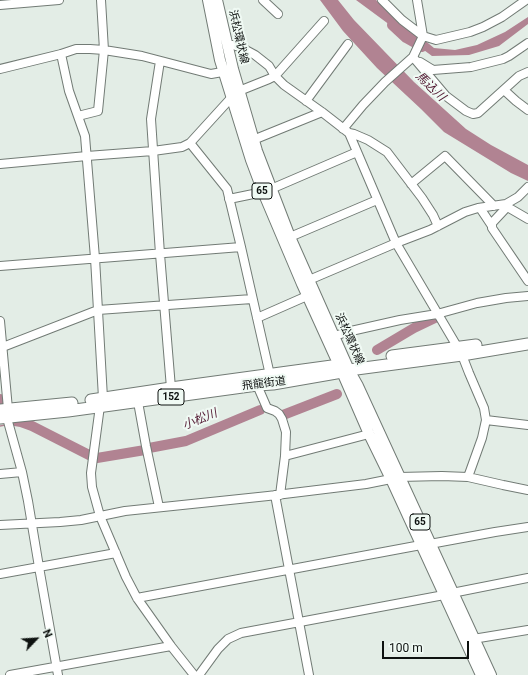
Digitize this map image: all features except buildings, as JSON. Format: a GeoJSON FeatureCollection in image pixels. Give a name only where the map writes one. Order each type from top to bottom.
{"type":"FeatureCollection","features":[{"type":"Feature","properties":{"kind":"highway","name":"飛龍街道"},"geometry":{"type":"LineString","coordinates":[[460,351],[528,336]]}},
{"type":"Feature","properties":{"kind":"highway","name":"飛龍街道"},"geometry":{"type":"LineString","coordinates":[[4,414],[102,402],[171,388],[270,375],[344,368],[460,351],[528,344]]}},
{"type":"Feature","properties":{"kind":"highway","name":"飛龍街道"},"geometry":{"type":"LineString","coordinates":[[102,402],[138,402],[273,384],[344,368]]}},
{"type":"Feature","properties":{"kind":"main road","name":"浜松環状線"},"geometry":{"type":"LineString","coordinates":[[208,0],[220,60],[239,91],[267,190],[307,296],[344,368],[358,386],[395,478],[448,594],[481,675]]}},
{"type":"Feature","properties":{"kind":"main road","name":"浜松環状線"},"geometry":{"type":"LineString","coordinates":[[217,0],[227,45],[231,98],[251,160],[310,280],[334,336],[344,368],[369,434],[395,478]]}},
{"type":"Feature","properties":{"kind":"main road","name":"浜松環状線"},"geometry":{"type":"LineString","coordinates":[[448,594],[491,675]]}},
{"type":"Feature","properties":{"kind":"street"},"geometry":{"type":"LineString","coordinates":[[0,5],[59,0]]}},
{"type":"Feature","properties":{"kind":"street"},"geometry":{"type":"LineString","coordinates":[[78,116],[98,111],[104,50],[101,0]]}},
{"type":"Feature","properties":{"kind":"street"},"geometry":{"type":"LineString","coordinates":[[263,0],[278,14]]}},
{"type":"Feature","properties":{"kind":"street"},"geometry":{"type":"LineString","coordinates":[[382,0],[402,20],[423,36],[436,40],[470,32],[483,27],[502,17],[526,0]]}},
{"type":"Feature","properties":{"kind":"street"},"geometry":{"type":"LineString","coordinates":[[346,131],[385,82],[411,58],[423,36],[417,0]]}},
{"type":"Feature","properties":{"kind":"street"},"geometry":{"type":"LineString","coordinates":[[239,91],[275,76],[324,21]]}},
{"type":"Feature","properties":{"kind":"street"},"geometry":{"type":"LineString","coordinates":[[411,58],[433,70],[471,67],[503,59],[528,43]]}},
{"type":"Feature","properties":{"kind":"street"},"geometry":{"type":"LineString","coordinates":[[306,100],[348,44]]}},
{"type":"Feature","properties":{"kind":"street"},"geometry":{"type":"LineString","coordinates":[[227,45],[242,48],[255,55],[266,63],[275,76],[284,85],[346,131],[368,140],[386,152],[433,215],[438,226]]}},
{"type":"Feature","properties":{"kind":"street"},"geometry":{"type":"LineString","coordinates":[[0,68],[61,54],[76,49],[104,50],[142,56],[211,74],[228,71]]}},
{"type":"Feature","properties":{"kind":"street"},"geometry":{"type":"LineString","coordinates":[[61,54],[69,92],[85,136],[96,258],[102,402],[91,473],[92,488],[100,516],[126,577],[137,598],[171,646],[194,675]]}},
{"type":"Feature","properties":{"kind":"street"},"geometry":{"type":"LineString","coordinates":[[411,58],[416,61],[446,96],[466,111],[473,114],[478,113],[519,76],[528,72]]}},
{"type":"Feature","properties":{"kind":"street"},"geometry":{"type":"LineString","coordinates":[[160,61],[151,119],[171,388]]}},
{"type":"Feature","properties":{"kind":"street"},"geometry":{"type":"LineString","coordinates":[[504,90],[528,110]]}},
{"type":"Feature","properties":{"kind":"street"},"geometry":{"type":"LineString","coordinates":[[0,164],[153,151],[182,147],[190,143],[231,98]]}},
{"type":"Feature","properties":{"kind":"street"},"geometry":{"type":"LineString","coordinates":[[253,140],[322,112]]}},
{"type":"Feature","properties":{"kind":"street"},"geometry":{"type":"LineString","coordinates":[[346,131],[357,152],[396,243],[460,351],[484,408],[486,420],[482,438],[468,477]]}},
{"type":"Feature","properties":{"kind":"street"},"geometry":{"type":"LineString","coordinates":[[190,143],[227,189],[270,375]]}},
{"type":"Feature","properties":{"kind":"street"},"geometry":{"type":"LineString","coordinates":[[229,199],[267,190],[357,152]]}},
{"type":"Feature","properties":{"kind":"street"},"geometry":{"type":"LineString","coordinates":[[411,184],[445,156],[494,206]]}},
{"type":"Feature","properties":{"kind":"street"},"geometry":{"type":"LineString","coordinates":[[492,226],[492,223],[505,206],[518,197],[528,187]]}},
{"type":"Feature","properties":{"kind":"street"},"geometry":{"type":"LineString","coordinates":[[290,237],[377,200]]}},
{"type":"Feature","properties":{"kind":"street"},"geometry":{"type":"LineString","coordinates":[[310,280],[438,226],[465,212],[480,208],[505,206],[528,219]]}},
{"type":"Feature","properties":{"kind":"street"},"geometry":{"type":"LineString","coordinates":[[480,208],[528,281]]}},
{"type":"Feature","properties":{"kind":"street"},"geometry":{"type":"LineString","coordinates":[[0,266],[241,247]]}},
{"type":"Feature","properties":{"kind":"street"},"geometry":{"type":"LineString","coordinates":[[257,318],[307,296]]}},
{"type":"Feature","properties":{"kind":"street"},"geometry":{"type":"LineString","coordinates":[[334,336],[400,320],[437,314],[477,303],[528,296]]}},
{"type":"Feature","properties":{"kind":"street"},"geometry":{"type":"LineString","coordinates":[[1,348],[98,310],[252,298]]}},
{"type":"Feature","properties":{"kind":"street"},"geometry":{"type":"LineString","coordinates":[[0,321],[4,414],[22,472],[58,675]]}},
{"type":"Feature","properties":{"kind":"street"},"geometry":{"type":"LineString","coordinates":[[257,385],[267,408],[279,414],[286,432],[285,456],[278,495],[298,622],[309,675]]}},
{"type":"Feature","properties":{"kind":"street"},"geometry":{"type":"LineString","coordinates":[[138,402],[159,507]]}},
{"type":"Feature","properties":{"kind":"street"},"geometry":{"type":"LineString","coordinates":[[486,420],[528,425]]}},
{"type":"Feature","properties":{"kind":"street"},"geometry":{"type":"LineString","coordinates":[[285,456],[369,434]]}},
{"type":"Feature","properties":{"kind":"street"},"geometry":{"type":"LineString","coordinates":[[0,474],[22,472]]}},
{"type":"Feature","properties":{"kind":"street"},"geometry":{"type":"LineString","coordinates":[[0,526],[80,520],[125,511],[278,495],[395,478],[442,476],[468,477],[528,490]]}},
{"type":"Feature","properties":{"kind":"street"},"geometry":{"type":"LineString","coordinates":[[137,598],[528,527]]}},
{"type":"Feature","properties":{"kind":"street"},"geometry":{"type":"LineString","coordinates":[[0,574],[116,553]]}},
{"type":"Feature","properties":{"kind":"street"},"geometry":{"type":"LineString","coordinates":[[199,675],[218,649],[228,639],[241,633],[528,578]]}},
{"type":"Feature","properties":{"kind":"street"},"geometry":{"type":"LineString","coordinates":[[473,639],[528,630]]}},
{"type":"Feature","properties":{"kind":"street"},"geometry":{"type":"LineString","coordinates":[[10,675],[171,646]]}},
{"type":"Feature","properties":{"kind":"shaded area"},"geometry":{"type":"Polygon","coordinates":[[[320,0],[338,0],[354,20],[414,82],[466,129],[491,145],[528,165],[528,181],[511,173],[444,132],[377,68],[343,31],[320,0]]]}},
{"type":"Feature","properties":{"kind":"shaded area"},"geometry":{"type":"Polygon","coordinates":[[[356,0],[376,0],[434,48],[455,50],[477,45],[505,32],[528,17],[528,24],[499,46],[469,55],[432,56],[356,0]]]}},
{"type":"Feature","properties":{"kind":"waterway"},"geometry":{"type":"LineString","coordinates":[[392,25],[406,38],[422,47]]}},
{"type":"Feature","properties":{"kind":"waterway","name":"小松川"},"geometry":{"type":"LineString","coordinates":[[377,350],[414,328],[437,317]]}},
{"type":"Feature","properties":{"kind":"waterway","name":"小松川"},"geometry":{"type":"LineString","coordinates":[[283,415],[337,394]]}},
{"type":"Feature","properties":{"kind":"waterway","name":"小松川"},"geometry":{"type":"LineString","coordinates":[[0,399],[2,403]]}},
{"type":"Feature","properties":{"kind":"waterway","name":"小松川"},"geometry":{"type":"LineString","coordinates":[[149,448],[186,441],[260,410]]}},
{"type":"Feature","properties":{"kind":"waterway","name":"小松川"},"geometry":{"type":"LineString","coordinates":[[15,421],[32,426],[91,456]]}},
{"type":"Feature","properties":{"kind":"waterway"},"geometry":{"type":"LineString","coordinates":[[0,426],[5,425]]}},
{"type":"Feature","properties":{"kind":"waterway","name":"小松川"},"geometry":{"type":"LineString","coordinates":[[97,458],[145,450]]}},
{"type":"Feature","properties":{"kind":"water label","name":"馬込川"},"geometry":{"type":"Point","coordinates":[430,87]}}]}
